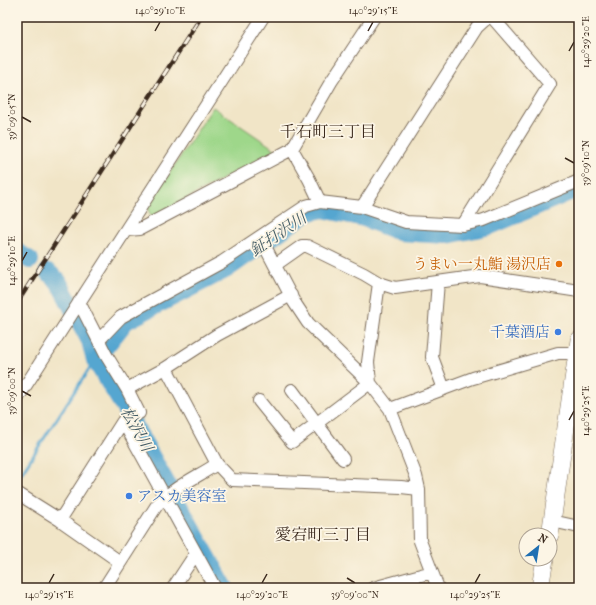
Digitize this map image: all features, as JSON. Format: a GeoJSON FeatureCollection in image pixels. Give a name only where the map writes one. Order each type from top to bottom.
{"type":"FeatureCollection","features":[{"type":"Feature","properties":{"kind":"highway"},"geometry":{"type":"LineString","coordinates":[[551,527],[574,405],[578,346]]}},
{"type":"Feature","properties":{"kind":"highway"},"geometry":{"type":"LineString","coordinates":[[538,587],[544,567]]}},
{"type":"Feature","properties":{"kind":"street"},"geometry":{"type":"LineString","coordinates":[[17,398],[127,230],[263,17]]}},
{"type":"Feature","properties":{"kind":"street"},"geometry":{"type":"LineString","coordinates":[[127,230],[140,229],[292,148],[331,82],[374,17]]}},
{"type":"Feature","properties":{"kind":"street"},"geometry":{"type":"LineString","coordinates":[[362,208],[477,27],[488,17]]}},
{"type":"Feature","properties":{"kind":"street"},"geometry":{"type":"LineString","coordinates":[[463,224],[550,84],[492,17]]}},
{"type":"Feature","properties":{"kind":"street"},"geometry":{"type":"LineString","coordinates":[[292,148],[320,202]]}},
{"type":"Feature","properties":{"kind":"street"},"geometry":{"type":"LineString","coordinates":[[99,340],[121,317],[262,241],[306,206],[320,202],[362,208],[406,222],[463,224],[484,220],[579,181]]}},
{"type":"Feature","properties":{"kind":"street"},"geometry":{"type":"LineString","coordinates":[[262,241],[308,323],[370,383],[390,409],[416,476],[419,489],[420,541],[438,588]]}},
{"type":"Feature","properties":{"kind":"street"},"geometry":{"type":"LineString","coordinates":[[275,264],[302,246],[307,246],[379,283],[395,288],[480,276],[579,290]]}},
{"type":"Feature","properties":{"kind":"street"},"geometry":{"type":"LineString","coordinates":[[438,282],[432,357],[444,389]]}},
{"type":"Feature","properties":{"kind":"street"},"geometry":{"type":"LineString","coordinates":[[370,383],[368,362],[379,283]]}},
{"type":"Feature","properties":{"kind":"street"},"geometry":{"type":"LineString","coordinates":[[127,389],[166,368],[217,335],[291,295]]}},
{"type":"Feature","properties":{"kind":"street"},"geometry":{"type":"LineString","coordinates":[[60,520],[123,420],[139,414],[127,389],[106,355],[79,302]]}},
{"type":"Feature","properties":{"kind":"street"},"geometry":{"type":"LineString","coordinates":[[390,409],[473,378],[578,346]]}},
{"type":"Feature","properties":{"kind":"street"},"geometry":{"type":"LineString","coordinates":[[166,368],[217,464],[232,480],[419,489]]}},
{"type":"Feature","properties":{"kind":"street"},"geometry":{"type":"LineString","coordinates":[[260,401],[292,442],[370,383]]}},
{"type":"Feature","properties":{"kind":"street"},"geometry":{"type":"LineString","coordinates":[[292,390],[343,459]]}},
{"type":"Feature","properties":{"kind":"street"},"geometry":{"type":"LineString","coordinates":[[123,420],[215,588]]}},
{"type":"Feature","properties":{"kind":"street"},"geometry":{"type":"LineString","coordinates":[[104,588],[157,505],[178,487],[217,464]]}},
{"type":"Feature","properties":{"kind":"street"},"geometry":{"type":"LineString","coordinates":[[17,493],[60,520],[120,562]]}},
{"type":"Feature","properties":{"kind":"street"},"geometry":{"type":"LineString","coordinates":[[558,528],[579,527]]}},
{"type":"Feature","properties":{"kind":"street"},"geometry":{"type":"LineString","coordinates":[[173,588],[196,553]]}},
{"type":"Feature","properties":{"kind":"street"},"geometry":{"type":"LineString","coordinates":[[373,588],[432,572]]}},
{"type":"Feature","properties":{"kind":"green space"},"geometry":{"type":"Polygon","coordinates":[[[213,107],[276,150],[151,218],[147,207],[213,107]]]}},
{"type":"Feature","properties":{"kind":"waterway","name":"鉦打沢川"},"geometry":{"type":"LineString","coordinates":[[95,360],[126,321],[227,269],[306,213],[323,209],[364,218],[399,232],[447,235],[490,226],[579,188]]}},
{"type":"Feature","properties":{"kind":"waterway","name":"松沢川"},"geometry":{"type":"LineString","coordinates":[[17,252],[30,260]]}},
{"type":"Feature","properties":{"kind":"waterway","name":"松沢川"},"geometry":{"type":"LineString","coordinates":[[48,272],[58,281],[90,341],[95,360],[121,402],[225,588]]}},
{"type":"Feature","properties":{"kind":"waterway"},"geometry":{"type":"LineString","coordinates":[[17,480],[95,360]]}},
{"type":"Feature","properties":{"kind":"railway"},"geometry":{"type":"LineString","coordinates":[[17,303],[201,17]]}},
{"type":"Feature","properties":{"kind":"place","name":"うまい一丸鮨 湯沢店"},"geometry":{"type":"Point","coordinates":[559,264]}},
{"type":"Feature","properties":{"kind":"place","name":"千葉酒店"},"geometry":{"type":"Point","coordinates":[558,332]}},
{"type":"Feature","properties":{"kind":"place","name":"アスカ美容室"},"geometry":{"type":"Point","coordinates":[129,496]}},
{"type":"Feature","properties":{"kind":"district","name":"千石町三丁目"},"geometry":{"type":"Point","coordinates":[328,131]}},
{"type":"Feature","properties":{"kind":"district","name":"愛宕町三丁目"},"geometry":{"type":"Point","coordinates":[323,534]}}]}
